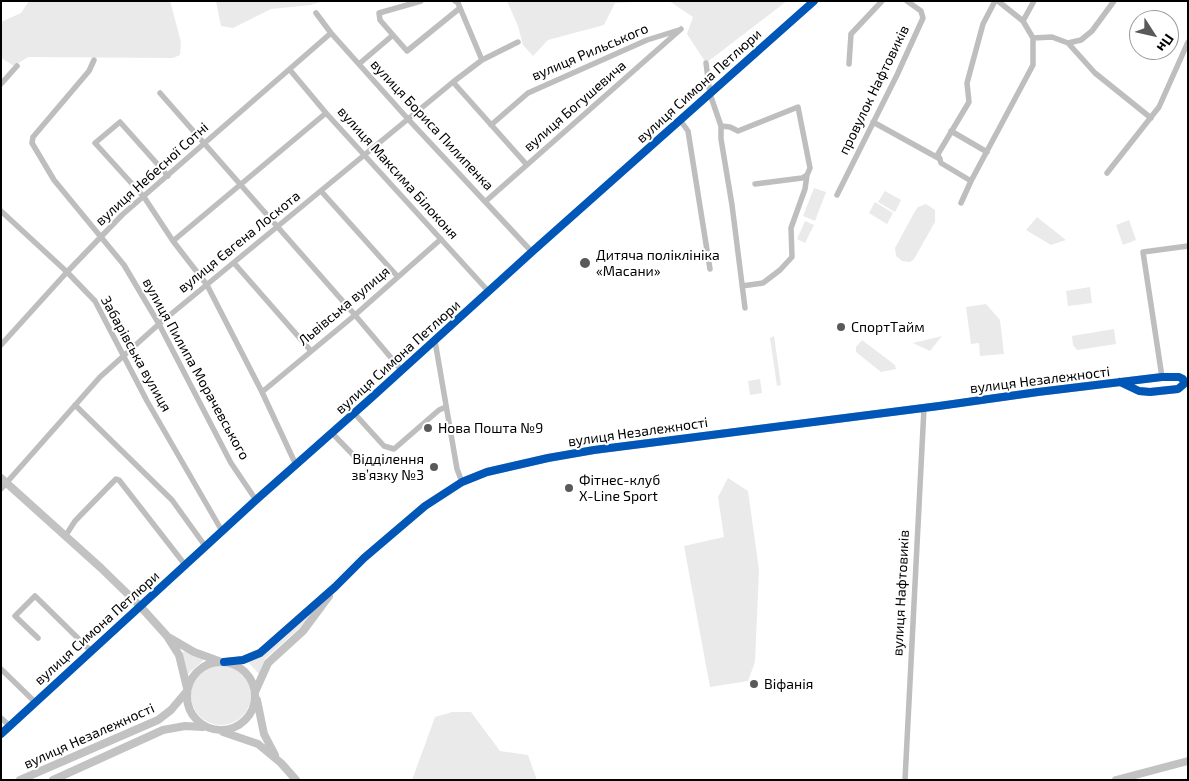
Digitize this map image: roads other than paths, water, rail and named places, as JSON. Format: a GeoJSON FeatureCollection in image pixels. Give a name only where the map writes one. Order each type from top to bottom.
{"type":"FeatureCollection","features":[{"type":"Feature","properties":{"kind":"street"},"geometry":{"type":"LineString","coordinates":[[421,1],[379,13],[380,20],[407,51],[460,8]]}},
{"type":"Feature","properties":{"kind":"street"},"geometry":{"type":"LineString","coordinates":[[455,1],[460,8],[482,60]]}},
{"type":"Feature","properties":{"kind":"street","name":"вулиця Симона Петлюри"},"geometry":{"type":"LineString","coordinates":[[1,734],[256,500],[814,1]]}},
{"type":"Feature","properties":{"kind":"street"},"geometry":{"type":"LineString","coordinates":[[849,64],[851,34],[882,1]]}},
{"type":"Feature","properties":{"kind":"street","name":"провулок Нафтовиків"},"geometry":{"type":"LineString","coordinates":[[837,195],[923,18],[920,11],[907,1]]}},
{"type":"Feature","properties":{"kind":"street"},"geometry":{"type":"LineString","coordinates":[[961,203],[1033,65],[1033,38],[1023,21],[997,1],[983,24],[967,83],[969,102],[938,154],[941,163],[971,181]]}},
{"type":"Feature","properties":{"kind":"street"},"geometry":{"type":"LineString","coordinates":[[1023,21],[1034,1]]}},
{"type":"Feature","properties":{"kind":"street"},"geometry":{"type":"LineString","coordinates":[[1068,43],[1081,40],[1092,31],[1114,1]]}},
{"type":"Feature","properties":{"kind":"street","name":"вулиця Бориса Пилипенка"},"geometry":{"type":"LineString","coordinates":[[316,13],[331,33],[408,119],[532,252]]}},
{"type":"Feature","properties":{"kind":"street","name":"вулиця Рильського"},"geometry":{"type":"LineString","coordinates":[[491,125],[528,93],[647,40],[681,29]]}},
{"type":"Feature","properties":{"kind":"street","name":"вулиця Богушевича"},"geometry":{"type":"LineString","coordinates":[[486,201],[681,29]]}},
{"type":"Feature","properties":{"kind":"street","name":"вулиця Небесної Сотні"},"geometry":{"type":"LineString","coordinates":[[1,345],[100,237],[331,33]]}},
{"type":"Feature","properties":{"kind":"street"},"geometry":{"type":"LineString","coordinates":[[359,64],[393,35]]}},
{"type":"Feature","properties":{"kind":"street"},"geometry":{"type":"LineString","coordinates":[[1033,38],[1052,37],[1068,43],[1095,73],[1151,118]]}},
{"type":"Feature","properties":{"kind":"street","name":"вулиця Євгена Лоскота"},"geometry":{"type":"LineString","coordinates":[[3,483],[100,377],[160,324],[453,82],[482,60],[518,42]]}},
{"type":"Feature","properties":{"kind":"street"},"geometry":{"type":"LineString","coordinates":[[1107,173],[1159,107],[1188,42]]}},
{"type":"Feature","properties":{"kind":"street","name":"вулиця Пилипа Морачевського"},"geometry":{"type":"LineString","coordinates":[[94,60],[90,71],[33,137],[32,143],[54,180],[124,265],[160,324],[231,462],[256,500]]}},
{"type":"Feature","properties":{"kind":"street"},"geometry":{"type":"LineString","coordinates":[[706,63],[710,94],[721,126],[721,139],[732,205],[745,308]]}},
{"type":"Feature","properties":{"kind":"street"},"geometry":{"type":"LineString","coordinates":[[1,84],[17,66]]}},
{"type":"Feature","properties":{"kind":"street","name":"вулиця Максима Білоконя"},"geometry":{"type":"LineString","coordinates":[[290,70],[326,113],[488,292]]}},
{"type":"Feature","properties":{"kind":"street"},"geometry":{"type":"LineString","coordinates":[[453,82],[528,165]]}},
{"type":"Feature","properties":{"kind":"street"},"geometry":{"type":"LineString","coordinates":[[160,93],[355,315],[401,371]]}},
{"type":"Feature","properties":{"kind":"street"},"geometry":{"type":"LineString","coordinates":[[721,126],[730,127],[738,131],[798,108],[810,168],[805,189],[791,228],[792,257],[780,270],[763,283],[742,286]]}},
{"type":"Feature","properties":{"kind":"street"},"geometry":{"type":"LineString","coordinates":[[173,241],[326,113]]}},
{"type":"Feature","properties":{"kind":"street"},"geometry":{"type":"LineString","coordinates":[[680,120],[688,131],[710,269]]}},
{"type":"Feature","properties":{"kind":"street"},"geometry":{"type":"LineString","coordinates":[[168,176],[120,122],[95,143],[144,197],[173,241],[207,285],[262,392],[296,465]]}},
{"type":"Feature","properties":{"kind":"street"},"geometry":{"type":"LineString","coordinates":[[873,122],[940,159]]}},
{"type":"Feature","properties":{"kind":"street"},"geometry":{"type":"LineString","coordinates":[[951,131],[987,152]]}},
{"type":"Feature","properties":{"kind":"street"},"geometry":{"type":"LineString","coordinates":[[755,184],[802,178],[807,175]]}},
{"type":"Feature","properties":{"kind":"street"},"geometry":{"type":"LineString","coordinates":[[321,191],[398,277]]}},
{"type":"Feature","properties":{"kind":"street","name":"Забарівська вулиця"},"geometry":{"type":"LineString","coordinates":[[1,210],[95,301],[123,356],[222,531]]}},
{"type":"Feature","properties":{"kind":"street","name":"Львівська вулиця"},"geometry":{"type":"LineString","coordinates":[[262,392],[355,315],[441,239]]}},
{"type":"Feature","properties":{"kind":"street"},"geometry":{"type":"LineString","coordinates":[[1162,377],[1143,252],[1188,246]]}},
{"type":"Feature","properties":{"kind":"street"},"geometry":{"type":"LineString","coordinates":[[234,263],[311,351]]}},
{"type":"Feature","properties":{"kind":"street"},"geometry":{"type":"LineString","coordinates":[[435,340],[457,469],[462,482]]}},
{"type":"Feature","properties":{"kind":"street","name":"вулиця Незалежності"},"geometry":{"type":"LineString","coordinates":[[20,780],[158,720],[171,710],[187,690],[197,671],[208,664],[243,660],[260,653],[425,506],[462,482],[487,472],[594,450],[1120,382],[1179,377],[1184,384],[1178,389],[1150,392],[1139,391],[1120,382]]}},
{"type":"Feature","properties":{"kind":"street"},"geometry":{"type":"LineString","coordinates":[[75,405],[172,500],[205,548]]}},
{"type":"Feature","properties":{"kind":"street"},"geometry":{"type":"LineString","coordinates":[[354,413],[384,446],[394,449],[439,410],[446,407]]}},
{"type":"Feature","properties":{"kind":"street","name":"вулиця Нафтовиків"},"geometry":{"type":"LineString","coordinates":[[905,780],[924,408]]}},
{"type":"Feature","properties":{"kind":"street"},"geometry":{"type":"LineString","coordinates":[[332,433],[360,462]]}},
{"type":"Feature","properties":{"kind":"street"},"geometry":{"type":"LineString","coordinates":[[66,536],[75,521],[116,479],[120,480],[186,566]]}},
{"type":"Feature","properties":{"kind":"street"},"geometry":{"type":"LineString","coordinates":[[3,483],[66,536],[140,606],[167,636],[179,655],[187,690]]}},
{"type":"Feature","properties":{"kind":"street","name":"вулиця Незалежності"},"geometry":{"type":"LineString","coordinates":[[54,780],[163,730],[185,726],[206,727],[219,731],[233,729],[245,721],[253,709],[255,694],[268,663],[303,631],[335,587]]}},
{"type":"Feature","properties":{"kind":"street"},"geometry":{"type":"LineString","coordinates":[[38,638],[15,616],[35,596],[91,651]]}},
{"type":"Feature","properties":{"kind":"street"},"geometry":{"type":"LineString","coordinates":[[167,636],[194,652],[243,669],[251,680],[264,734],[281,763]]}},
{"type":"Feature","properties":{"kind":"street"},"geometry":{"type":"LineString","coordinates":[[1,670],[35,702]]}},
{"type":"Feature","properties":{"kind":"street","name":"вулиця Незалежності"},"geometry":{"type":"LineString","coordinates":[[187,690],[188,706],[191,713],[195,719],[206,727]]}},
{"type":"Feature","properties":{"kind":"street"},"geometry":{"type":"LineString","coordinates":[[1,718],[10,726]]}},
{"type":"Feature","properties":{"kind":"street"},"geometry":{"type":"LineString","coordinates":[[219,731],[258,744],[281,763],[296,780]]}},
{"type":"Feature","properties":{"kind":"street"},"geometry":{"type":"LineString","coordinates":[[1116,780],[1188,760]]}},
{"type":"Feature","properties":{"kind":"place","name":"Дитяча поліклініка «Масани»"},"geometry":{"type":"Point","coordinates":[585,263]}},
{"type":"Feature","properties":{"kind":"place","name":"СпортТайм"},"geometry":{"type":"Point","coordinates":[841,327]}},
{"type":"Feature","properties":{"kind":"place","name":"Нова Пошта №9"},"geometry":{"type":"Point","coordinates":[428,428]}},
{"type":"Feature","properties":{"kind":"place","name":"Відділення зв’язку №3"},"geometry":{"type":"Point","coordinates":[434,467]}},
{"type":"Feature","properties":{"kind":"place","name":"Фітнес-клуб X-Line Sport"},"geometry":{"type":"Point","coordinates":[569,488]}},
{"type":"Feature","properties":{"kind":"place","name":"Віфанія"},"geometry":{"type":"Point","coordinates":[754,684]}}]}
